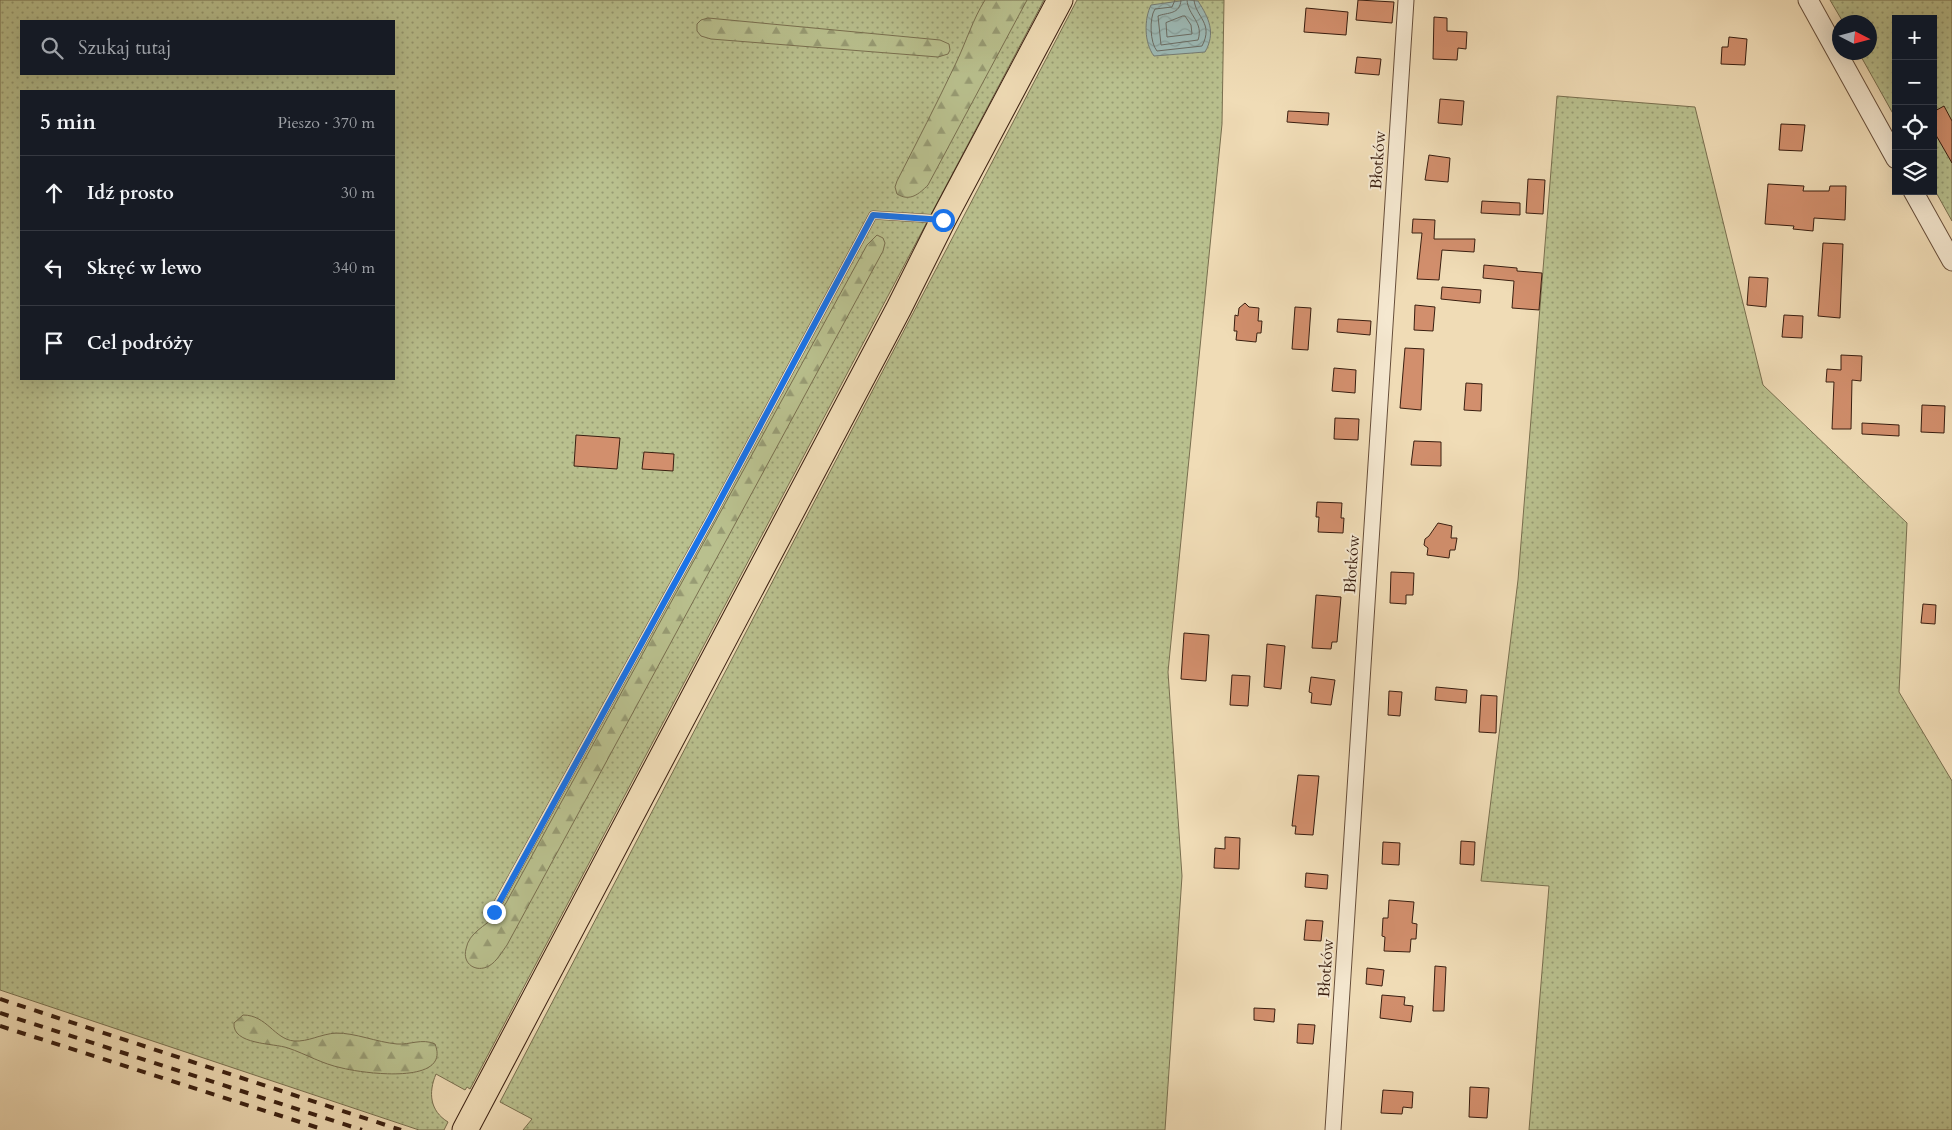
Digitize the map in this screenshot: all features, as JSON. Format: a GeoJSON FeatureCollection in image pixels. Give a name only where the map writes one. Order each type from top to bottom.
{"type":"FeatureCollection","features":[{"type":"Feature","properties":{"kind":"highway"},"geometry":{"type":"LineString","coordinates":[[470,1120],[890,326],[943,220],[1060,0]]}},
{"type":"Feature","properties":{"kind":"street","name":"Błotków"},"geometry":{"type":"LineString","coordinates":[[1333,1130],[1406,0]]}},
{"type":"Feature","properties":{"kind":"street"},"geometry":{"type":"LineString","coordinates":[[1808,0],[1892,152]]}},
{"type":"Feature","properties":{"kind":"street"},"geometry":{"type":"LineString","coordinates":[[1916,195],[1952,261]]}},
{"type":"Feature","properties":{"kind":"lane"},"geometry":{"type":"LineString","coordinates":[[494,912],[873,215],[943,220]]}},
{"type":"Feature","properties":{"kind":"green space"},"geometry":{"type":"Polygon","coordinates":[[[0,0],[1044,0],[470,1089],[467,1087],[465,1090],[436,1074],[433,1081],[432,1101],[437,1113],[448,1122],[444,1130],[419,1130],[0,990],[0,0]]]}},
{"type":"Feature","properties":{"kind":"green space"},"geometry":{"type":"Polygon","coordinates":[[[985,0],[1027,0],[928,185],[914,196],[906,197],[897,194],[895,187],[897,181],[949,78],[985,0]]]}},
{"type":"Feature","properties":{"kind":"green space"},"geometry":{"type":"Polygon","coordinates":[[[1077,0],[1224,0],[1222,124],[1168,672],[1182,876],[1165,1130],[523,1130],[532,1119],[500,1102],[1077,0]]]}},
{"type":"Feature","properties":{"kind":"green space"},"geometry":{"type":"Polygon","coordinates":[[[1830,0],[1952,0],[1952,221],[1937,194],[1937,15],[1892,15],[1892,112],[1863,60],[1877,60],[1877,15],[1839,15],[1830,0]]]}},
{"type":"Feature","properties":{"kind":"green space"},"geometry":{"type":"Polygon","coordinates":[[[708,18],[940,40],[949,44],[950,50],[948,54],[938,57],[711,39],[701,36],[697,31],[697,24],[701,20],[708,18]]]}},
{"type":"Feature","properties":{"kind":"green space"},"geometry":{"type":"Polygon","coordinates":[[[1557,96],[1695,107],[1763,385],[1907,523],[1899,692],[1952,781],[1952,1130],[1529,1130],[1549,886],[1481,881],[1518,580],[1557,96]]]}},
{"type":"Feature","properties":{"kind":"green space"},"geometry":{"type":"Polygon","coordinates":[[[877,235],[883,238],[885,243],[883,251],[507,945],[497,959],[489,966],[475,968],[471,966],[465,954],[470,938],[492,919],[506,903],[867,245],[877,235]]]}},
{"type":"Feature","properties":{"kind":"green space"},"geometry":{"type":"Polygon","coordinates":[[[243,1015],[258,1019],[281,1036],[294,1041],[336,1033],[351,1034],[397,1044],[430,1042],[435,1044],[437,1057],[430,1066],[418,1071],[402,1074],[384,1074],[342,1068],[282,1046],[247,1039],[235,1030],[234,1023],[243,1015]]]}},
{"type":"Feature","properties":{"kind":"water"},"geometry":{"type":"Polygon","coordinates":[[[1187,0],[1198,1],[1208,20],[1211,32],[1205,52],[1154,56],[1148,45],[1146,31],[1147,17],[1151,5],[1187,0]]]}},
{"type":"Feature","properties":{"kind":"building"},"geometry":{"type":"Polygon","coordinates":[[[1358,0],[1394,2],[1392,23],[1356,20],[1358,0]]]}},
{"type":"Feature","properties":{"kind":"building"},"geometry":{"type":"Polygon","coordinates":[[[1306,8],[1348,12],[1346,35],[1304,32],[1306,8]]]}},
{"type":"Feature","properties":{"kind":"building"},"geometry":{"type":"Polygon","coordinates":[[[1434,17],[1447,18],[1447,31],[1467,32],[1466,49],[1458,48],[1457,60],[1433,59],[1434,17]]]}},
{"type":"Feature","properties":{"kind":"building"},"geometry":{"type":"Polygon","coordinates":[[[1729,37],[1747,39],[1745,65],[1721,64],[1722,47],[1728,47],[1729,37]]]}},
{"type":"Feature","properties":{"kind":"building"},"geometry":{"type":"Polygon","coordinates":[[[1357,57],[1381,59],[1379,75],[1355,73],[1357,57]]]}},
{"type":"Feature","properties":{"kind":"building"},"geometry":{"type":"Polygon","coordinates":[[[1440,99],[1464,101],[1462,125],[1438,123],[1440,99]]]}},
{"type":"Feature","properties":{"kind":"building"},"geometry":{"type":"Polygon","coordinates":[[[1944,106],[1952,121],[1952,163],[1937,137],[1937,110],[1944,106]]]}},
{"type":"Feature","properties":{"kind":"building"},"geometry":{"type":"Polygon","coordinates":[[[1288,111],[1329,113],[1328,125],[1287,122],[1288,111]]]}},
{"type":"Feature","properties":{"kind":"building"},"geometry":{"type":"Polygon","coordinates":[[[1781,124],[1805,125],[1802,151],[1779,150],[1781,124]]]}},
{"type":"Feature","properties":{"kind":"building"},"geometry":{"type":"Polygon","coordinates":[[[1429,155],[1450,158],[1448,182],[1425,180],[1429,155]]]}},
{"type":"Feature","properties":{"kind":"building"},"geometry":{"type":"Polygon","coordinates":[[[1528,179],[1545,180],[1543,214],[1526,213],[1528,179]]]}},
{"type":"Feature","properties":{"kind":"building"},"geometry":{"type":"Polygon","coordinates":[[[1768,184],[1804,186],[1803,191],[1829,191],[1830,186],[1846,186],[1845,220],[1814,218],[1813,231],[1793,229],[1794,226],[1765,224],[1768,184]]]}},
{"type":"Feature","properties":{"kind":"building"},"geometry":{"type":"Polygon","coordinates":[[[1482,201],[1520,203],[1520,215],[1481,213],[1482,201]]]}},
{"type":"Feature","properties":{"kind":"building"},"geometry":{"type":"Polygon","coordinates":[[[1413,219],[1435,220],[1434,239],[1475,239],[1474,252],[1442,250],[1439,280],[1417,279],[1422,233],[1412,233],[1413,219]]]}},
{"type":"Feature","properties":{"kind":"building"},"geometry":{"type":"Polygon","coordinates":[[[1823,243],[1843,244],[1840,318],[1818,316],[1823,243]]]}},
{"type":"Feature","properties":{"kind":"building"},"geometry":{"type":"Polygon","coordinates":[[[1484,265],[1517,268],[1517,271],[1542,273],[1539,310],[1512,308],[1514,281],[1483,278],[1484,265]]]}},
{"type":"Feature","properties":{"kind":"building"},"geometry":{"type":"Polygon","coordinates":[[[1749,277],[1768,278],[1766,307],[1747,305],[1749,277]]]}},
{"type":"Feature","properties":{"kind":"building"},"geometry":{"type":"Polygon","coordinates":[[[1442,287],[1481,290],[1480,303],[1441,299],[1442,287]]]}},
{"type":"Feature","properties":{"kind":"building"},"geometry":{"type":"Polygon","coordinates":[[[1245,303],[1249,307],[1259,308],[1258,321],[1262,321],[1261,333],[1257,333],[1256,342],[1236,340],[1237,331],[1234,331],[1235,315],[1238,316],[1239,308],[1245,303]]]}},
{"type":"Feature","properties":{"kind":"building"},"geometry":{"type":"Polygon","coordinates":[[[1415,305],[1435,307],[1433,331],[1414,330],[1415,305]]]}},
{"type":"Feature","properties":{"kind":"building"},"geometry":{"type":"Polygon","coordinates":[[[1295,307],[1311,308],[1308,350],[1292,349],[1295,307]]]}},
{"type":"Feature","properties":{"kind":"building"},"geometry":{"type":"Polygon","coordinates":[[[1784,315],[1803,316],[1802,338],[1782,337],[1784,315]]]}},
{"type":"Feature","properties":{"kind":"building"},"geometry":{"type":"Polygon","coordinates":[[[1338,319],[1371,321],[1370,335],[1337,332],[1338,319]]]}},
{"type":"Feature","properties":{"kind":"building"},"geometry":{"type":"Polygon","coordinates":[[[1405,348],[1424,349],[1421,410],[1400,408],[1405,348]]]}},
{"type":"Feature","properties":{"kind":"building"},"geometry":{"type":"Polygon","coordinates":[[[1841,355],[1862,356],[1861,381],[1852,380],[1851,429],[1832,429],[1834,382],[1826,382],[1827,369],[1841,370],[1841,355]]]}},
{"type":"Feature","properties":{"kind":"building"},"geometry":{"type":"Polygon","coordinates":[[[1334,368],[1356,370],[1355,393],[1332,391],[1334,368]]]}},
{"type":"Feature","properties":{"kind":"building"},"geometry":{"type":"Polygon","coordinates":[[[1466,383],[1482,384],[1481,411],[1464,410],[1466,383]]]}},
{"type":"Feature","properties":{"kind":"building"},"geometry":{"type":"Polygon","coordinates":[[[1922,405],[1945,406],[1944,433],[1921,432],[1922,405]]]}},
{"type":"Feature","properties":{"kind":"building"},"geometry":{"type":"Polygon","coordinates":[[[1335,418],[1359,419],[1358,440],[1334,439],[1335,418]]]}},
{"type":"Feature","properties":{"kind":"building"},"geometry":{"type":"Polygon","coordinates":[[[1862,423],[1899,425],[1899,436],[1862,434],[1862,423]]]}},
{"type":"Feature","properties":{"kind":"building"},"geometry":{"type":"Polygon","coordinates":[[[576,435],[620,438],[617,469],[574,466],[576,435]]]}},
{"type":"Feature","properties":{"kind":"building"},"geometry":{"type":"Polygon","coordinates":[[[1414,441],[1441,442],[1441,466],[1411,465],[1414,441]]]}},
{"type":"Feature","properties":{"kind":"building"},"geometry":{"type":"Polygon","coordinates":[[[644,452],[674,454],[673,471],[642,469],[644,452]]]}},
{"type":"Feature","properties":{"kind":"building"},"geometry":{"type":"Polygon","coordinates":[[[1317,502],[1342,503],[1343,533],[1318,532],[1317,502]]]}},
{"type":"Feature","properties":{"kind":"building"},"geometry":{"type":"Polygon","coordinates":[[[1438,523],[1452,526],[1451,538],[1457,538],[1455,550],[1450,550],[1449,558],[1427,555],[1428,548],[1424,545],[1425,539],[1438,523]]]}},
{"type":"Feature","properties":{"kind":"building"},"geometry":{"type":"Polygon","coordinates":[[[1391,572],[1414,573],[1413,595],[1406,595],[1406,604],[1390,603],[1391,572]]]}},
{"type":"Feature","properties":{"kind":"building"},"geometry":{"type":"Polygon","coordinates":[[[1316,595],[1341,597],[1337,642],[1332,642],[1331,649],[1312,648],[1316,595]]]}},
{"type":"Feature","properties":{"kind":"building"},"geometry":{"type":"Polygon","coordinates":[[[1923,604],[1936,605],[1935,624],[1921,623],[1923,604]]]}},
{"type":"Feature","properties":{"kind":"building"},"geometry":{"type":"Polygon","coordinates":[[[1184,633],[1209,635],[1206,681],[1181,679],[1184,633]]]}},
{"type":"Feature","properties":{"kind":"building"},"geometry":{"type":"Polygon","coordinates":[[[1267,644],[1285,646],[1281,689],[1264,687],[1267,644]]]}},
{"type":"Feature","properties":{"kind":"building"},"geometry":{"type":"Polygon","coordinates":[[[1232,675],[1250,676],[1248,706],[1230,705],[1232,675]]]}},
{"type":"Feature","properties":{"kind":"building"},"geometry":{"type":"Polygon","coordinates":[[[1311,677],[1335,680],[1331,705],[1311,703],[1312,693],[1309,692],[1311,677]]]}},
{"type":"Feature","properties":{"kind":"building"},"geometry":{"type":"Polygon","coordinates":[[[1436,687],[1467,690],[1466,703],[1435,700],[1436,687]]]}},
{"type":"Feature","properties":{"kind":"building"},"geometry":{"type":"Polygon","coordinates":[[[1389,691],[1402,692],[1400,716],[1388,715],[1389,691]]]}},
{"type":"Feature","properties":{"kind":"building"},"geometry":{"type":"Polygon","coordinates":[[[1481,695],[1497,696],[1496,733],[1479,732],[1481,695]]]}},
{"type":"Feature","properties":{"kind":"building"},"geometry":{"type":"Polygon","coordinates":[[[1298,775],[1319,776],[1313,835],[1295,834],[1296,826],[1292,826],[1298,775]]]}},
{"type":"Feature","properties":{"kind":"building"},"geometry":{"type":"Polygon","coordinates":[[[1225,837],[1240,838],[1239,869],[1214,868],[1215,848],[1225,849],[1225,837]]]}},
{"type":"Feature","properties":{"kind":"building"},"geometry":{"type":"Polygon","coordinates":[[[1461,841],[1475,842],[1474,865],[1460,864],[1461,841]]]}},
{"type":"Feature","properties":{"kind":"building"},"geometry":{"type":"Polygon","coordinates":[[[1383,842],[1400,843],[1399,865],[1382,864],[1383,842]]]}},
{"type":"Feature","properties":{"kind":"building"},"geometry":{"type":"Polygon","coordinates":[[[1306,873],[1328,875],[1327,889],[1305,887],[1306,873]]]}},
{"type":"Feature","properties":{"kind":"building"},"geometry":{"type":"Polygon","coordinates":[[[1389,900],[1414,902],[1412,923],[1417,924],[1416,939],[1411,939],[1410,952],[1384,951],[1385,937],[1382,936],[1383,918],[1388,918],[1389,900]]]}},
{"type":"Feature","properties":{"kind":"building"},"geometry":{"type":"Polygon","coordinates":[[[1306,920],[1323,921],[1321,941],[1304,940],[1306,920]]]}},
{"type":"Feature","properties":{"kind":"building"},"geometry":{"type":"Polygon","coordinates":[[[1435,966],[1446,967],[1444,1011],[1433,1011],[1435,966]]]}},
{"type":"Feature","properties":{"kind":"building"},"geometry":{"type":"Polygon","coordinates":[[[1367,968],[1384,970],[1382,986],[1366,984],[1367,968]]]}},
{"type":"Feature","properties":{"kind":"building"},"geometry":{"type":"Polygon","coordinates":[[[1382,995],[1405,997],[1404,1005],[1413,1006],[1411,1022],[1380,1018],[1382,995]]]}},
{"type":"Feature","properties":{"kind":"building"},"geometry":{"type":"Polygon","coordinates":[[[1254,1008],[1275,1009],[1274,1022],[1254,1020],[1254,1008]]]}},
{"type":"Feature","properties":{"kind":"building"},"geometry":{"type":"Polygon","coordinates":[[[1298,1024],[1315,1025],[1313,1044],[1297,1043],[1298,1024]]]}},
{"type":"Feature","properties":{"kind":"building"},"geometry":{"type":"Polygon","coordinates":[[[1470,1087],[1489,1088],[1487,1118],[1469,1117],[1470,1087]]]}},
{"type":"Feature","properties":{"kind":"building"},"geometry":{"type":"Polygon","coordinates":[[[1383,1090],[1413,1092],[1412,1108],[1403,1107],[1402,1114],[1381,1113],[1383,1090]]]}},
{"type":"Feature","properties":{"kind":"railway"},"geometry":{"type":"LineString","coordinates":[[0,999],[401,1130]]}},
{"type":"Feature","properties":{"kind":"railway"},"geometry":{"type":"LineString","coordinates":[[0,1013],[362,1130]]}},
{"type":"Feature","properties":{"kind":"railway"},"geometry":{"type":"LineString","coordinates":[[0,1026],[325,1130]]}},
{"type":"Feature","properties":{"kind":"route"},"geometry":{"type":"LineString","coordinates":[[494,912],[710,519],[873,215],[943,220]]}}]}
